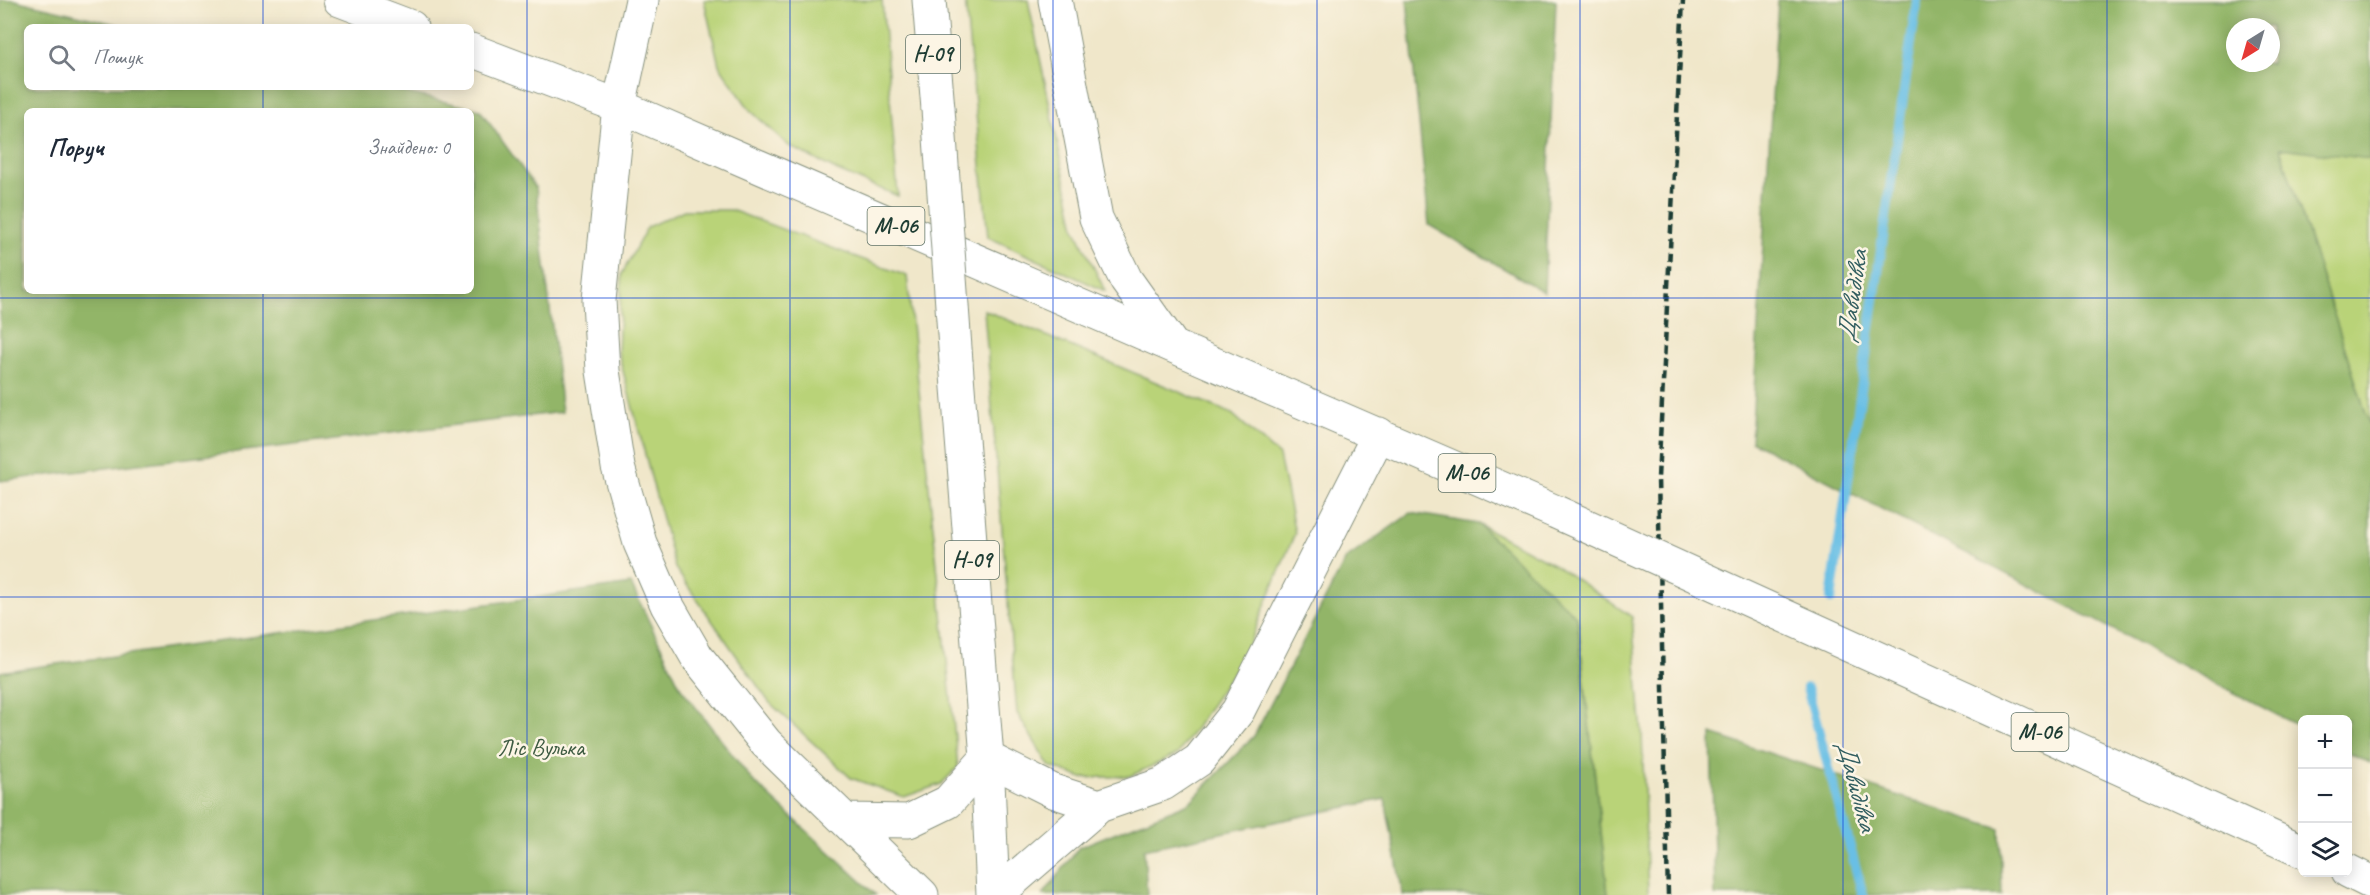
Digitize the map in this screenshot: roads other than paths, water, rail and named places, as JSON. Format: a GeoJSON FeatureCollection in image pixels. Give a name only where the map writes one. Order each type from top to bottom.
{"type":"FeatureCollection","features":[{"type":"Feature","properties":{"kind":"main road"},"geometry":{"type":"LineString","coordinates":[[340,0],[403,24]]}},
{"type":"Feature","properties":{"kind":"main road"},"geometry":{"type":"LineString","coordinates":[[642,0],[620,106],[599,300],[603,371],[618,467],[640,543],[667,605],[697,657],[766,743],[922,895]]}},
{"type":"Feature","properties":{"kind":"main road","name":"Н-09"},"geometry":{"type":"LineString","coordinates":[[929,0],[987,758],[994,895]]}},
{"type":"Feature","properties":{"kind":"main road"},"geometry":{"type":"LineString","coordinates":[[1055,0],[1096,218],[1126,280],[1173,346]]}},
{"type":"Feature","properties":{"kind":"main road","name":"М-06"},"geometry":{"type":"LineString","coordinates":[[474,51],[620,106],[1379,434],[2298,849]]}},
{"type":"Feature","properties":{"kind":"main road"},"geometry":{"type":"LineString","coordinates":[[994,895],[1099,806],[1163,784],[1199,760],[1238,711],[1379,434]]}},
{"type":"Feature","properties":{"kind":"main road"},"geometry":{"type":"LineString","coordinates":[[847,820],[909,821],[948,802],[987,758],[1053,791],[1099,806]]}},
{"type":"Feature","properties":{"kind":"main road"},"geometry":{"type":"LineString","coordinates":[[2352,873],[2370,882]]}},
{"type":"Feature","properties":{"kind":"waterway","name":"Давидівка"},"geometry":{"type":"LineString","coordinates":[[1831,599],[1917,0]]}},
{"type":"Feature","properties":{"kind":"waterway","name":"Давидівка"},"geometry":{"type":"LineString","coordinates":[[1807,688],[1863,895]]}},
{"type":"Feature","properties":{"kind":"railway"},"geometry":{"type":"LineString","coordinates":[[1668,895],[1658,478],[1683,0]]}},
{"type":"Feature","properties":{"kind":"park label","name":"Ліс Вулька"},"geometry":{"type":"Point","coordinates":[541,747]}}]}
